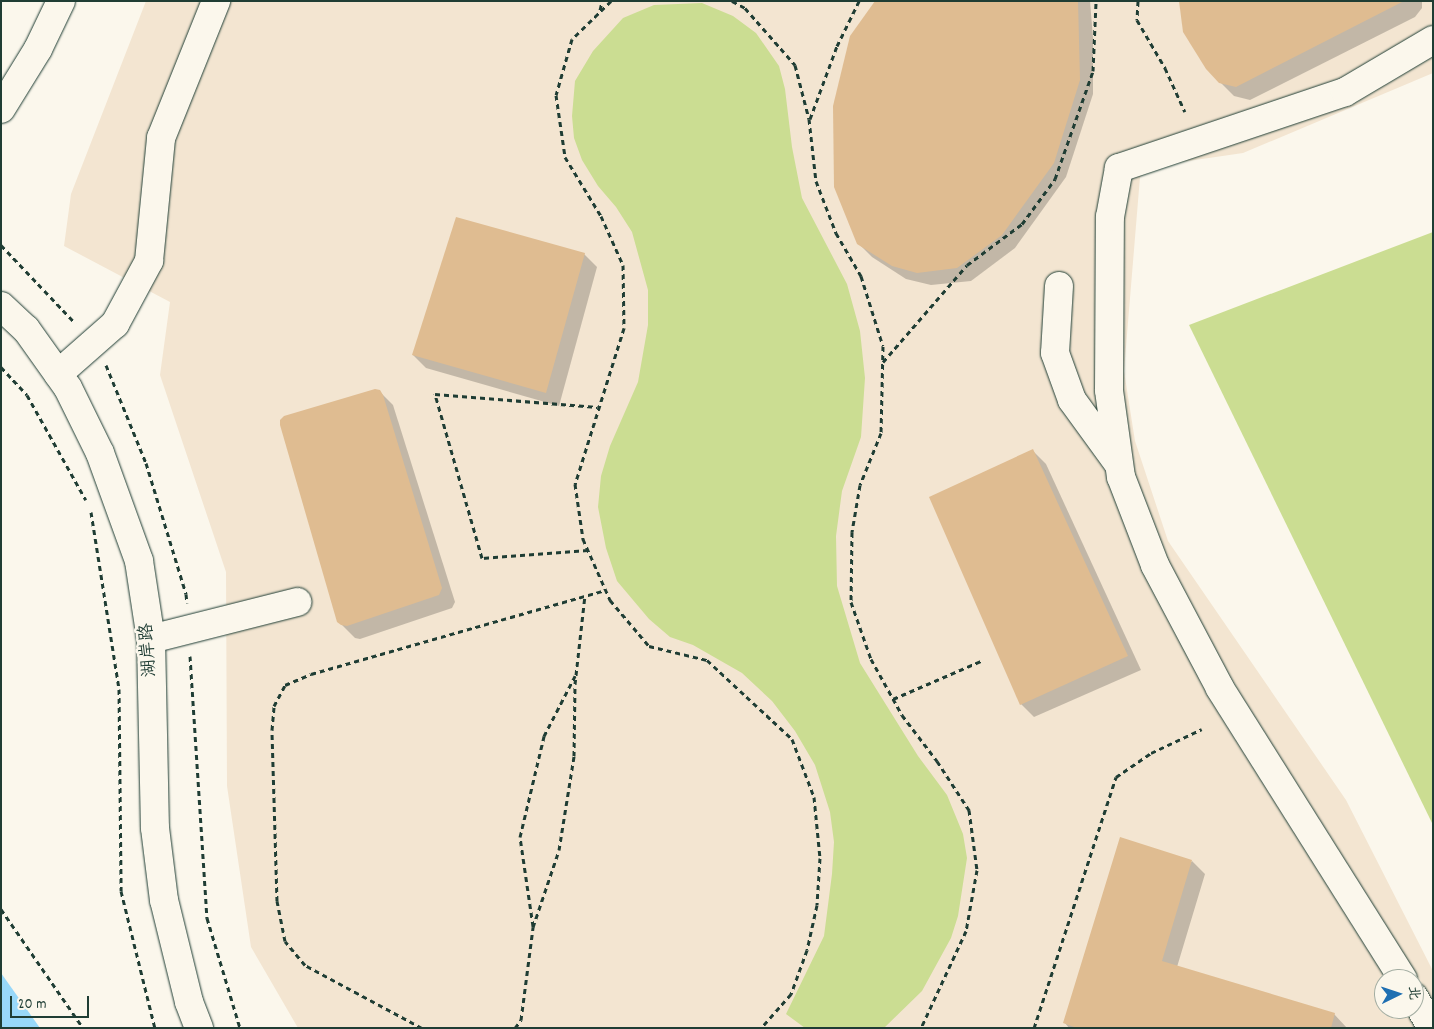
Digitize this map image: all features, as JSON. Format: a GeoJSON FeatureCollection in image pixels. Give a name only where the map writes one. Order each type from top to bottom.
{"type":"FeatureCollection","features":[{"type":"Feature","properties":{"kind":"street"},"geometry":{"type":"LineString","coordinates":[[1,109],[38,49],[61,1]]}},
{"type":"Feature","properties":{"kind":"street"},"geometry":{"type":"LineString","coordinates":[[58,374],[115,324],[149,261],[161,138],[216,1]]}},
{"type":"Feature","properties":{"kind":"street"},"geometry":{"type":"LineString","coordinates":[[1397,969],[1220,688],[1155,565],[1121,477],[1109,390],[1110,217],[1119,168],[1345,92],[1433,40]]}},
{"type":"Feature","properties":{"kind":"street"},"geometry":{"type":"LineString","coordinates":[[1059,286],[1055,353],[1072,400],[1119,464]]}},
{"type":"Feature","properties":{"kind":"street","name":"湖岸路"},"geometry":{"type":"LineString","coordinates":[[1,306],[26,329],[68,388],[100,453],[139,561],[151,639],[155,828],[164,900],[189,1002],[199,1028]]}},
{"type":"Feature","properties":{"kind":"street"},"geometry":{"type":"LineString","coordinates":[[151,639],[297,602]]}},
{"type":"Feature","properties":{"kind":"street"},"geometry":{"type":"LineString","coordinates":[[1424,1014],[1432,1028]]}},
{"type":"Feature","properties":{"kind":"path"},"geometry":{"type":"LineString","coordinates":[[599,12],[602,1]]}},
{"type":"Feature","properties":{"kind":"path"},"geometry":{"type":"LineString","coordinates":[[611,1],[572,38],[556,94],[565,157],[602,216],[623,265],[624,328],[597,407],[575,484],[583,539],[610,600],[649,646],[707,660],[792,739],[814,797],[820,858],[816,905],[807,950],[791,994],[761,1028]]}},
{"type":"Feature","properties":{"kind":"path"},"geometry":{"type":"LineString","coordinates":[[732,1],[745,8],[795,65],[810,119],[816,181],[836,233],[861,276],[883,346],[881,434],[860,485],[852,532],[851,602],[871,659],[902,715],[937,761],[969,810],[977,870],[966,931],[922,1028]]}},
{"type":"Feature","properties":{"kind":"path"},"geometry":{"type":"LineString","coordinates":[[810,119],[838,46],[859,1]]}},
{"type":"Feature","properties":{"kind":"path"},"geometry":{"type":"LineString","coordinates":[[883,363],[967,265],[1022,224],[1056,179],[1093,71],[1096,1]]}},
{"type":"Feature","properties":{"kind":"path"},"geometry":{"type":"LineString","coordinates":[[1138,1],[1137,20],[1165,68],[1185,112]]}},
{"type":"Feature","properties":{"kind":"path"},"geometry":{"type":"LineString","coordinates":[[1,367],[27,395],[90,506],[119,689],[121,892],[155,1028]]}},
{"type":"Feature","properties":{"kind":"path"},"geometry":{"type":"LineString","coordinates":[[588,550],[482,558],[435,394],[597,407]]}},
{"type":"Feature","properties":{"kind":"path"},"geometry":{"type":"LineString","coordinates":[[422,1028],[305,965],[285,941],[277,901],[272,730],[274,706],[285,685],[311,674],[605,590]]}},
{"type":"Feature","properties":{"kind":"path"},"geometry":{"type":"LineString","coordinates":[[515,1028],[521,1020],[533,927],[560,840],[574,756],[576,674],[585,595]]}},
{"type":"Feature","properties":{"kind":"path"},"geometry":{"type":"LineString","coordinates":[[893,699],[983,660]]}},
{"type":"Feature","properties":{"kind":"path"},"geometry":{"type":"LineString","coordinates":[[533,927],[520,837],[544,736],[576,674]]}},
{"type":"Feature","properties":{"kind":"path"},"geometry":{"type":"LineString","coordinates":[[1034,1028],[1116,777],[1151,753],[1202,729]]}},
{"type":"Feature","properties":{"kind":"path"},"geometry":{"type":"LineString","coordinates":[[1,909],[83,1028]]}},
{"type":"Feature","properties":{"kind":"shaded area"},"geometry":{"type":"Polygon","coordinates":[[[146,1],[1433,1],[1433,73],[1243,153],[1154,166],[1140,177],[1124,371],[1135,441],[1168,541],[1346,800],[1433,971],[1433,1028],[298,1028],[251,947],[227,786],[226,572],[160,375],[170,302],[64,246],[71,194],[146,1]]]}},
{"type":"Feature","properties":{"kind":"green space"},"geometry":{"type":"Polygon","coordinates":[[[702,3],[733,16],[756,33],[779,66],[785,89],[792,147],[802,198],[847,284],[860,331],[865,378],[861,437],[842,491],[836,536],[837,586],[860,663],[918,756],[947,795],[963,834],[967,858],[958,916],[951,938],[922,991],[884,1028],[805,1028],[786,1014],[824,936],[832,874],[834,842],[830,812],[815,765],[795,731],[772,701],[742,673],[693,645],[670,637],[649,619],[617,581],[606,548],[598,507],[601,476],[610,446],[638,382],[648,325],[648,290],[632,232],[616,207],[598,186],[582,160],[574,138],[572,116],[575,81],[593,51],[623,18],[654,5],[702,3]]]}},
{"type":"Feature","properties":{"kind":"green space"},"geometry":{"type":"Polygon","coordinates":[[[1433,232],[1433,825],[1189,325],[1433,232]]]}},
{"type":"Feature","properties":{"kind":"water"},"geometry":{"type":"Polygon","coordinates":[[[1,973],[40,1028],[1,1028],[1,973]]]}},
{"type":"Feature","properties":{"kind":"building"},"geometry":{"type":"Polygon","coordinates":[[[875,1],[1078,1],[1080,80],[1054,163],[1002,235],[957,268],[917,273],[892,266],[857,244],[834,187],[833,106],[850,36],[875,1]]]}},
{"type":"Feature","properties":{"kind":"building"},"geometry":{"type":"Polygon","coordinates":[[[1179,1],[1404,1],[1236,87],[1219,83],[1206,69],[1183,32],[1179,1]]]}},
{"type":"Feature","properties":{"kind":"building"},"geometry":{"type":"Polygon","coordinates":[[[456,217],[585,253],[546,393],[412,355],[456,217]]]}},
{"type":"Feature","properties":{"kind":"building"},"geometry":{"type":"Polygon","coordinates":[[[375,389],[380,390],[383,395],[442,588],[439,595],[347,626],[337,622],[280,420],[284,416],[375,389]]]}},
{"type":"Feature","properties":{"kind":"building"},"geometry":{"type":"Polygon","coordinates":[[[1033,449],[1128,656],[1020,705],[929,497],[1033,449]]]}},
{"type":"Feature","properties":{"kind":"building"},"geometry":{"type":"Polygon","coordinates":[[[1120,837],[1192,860],[1162,961],[1335,1013],[1331,1028],[1077,1028],[1063,1023],[1120,837]]]}}]}
